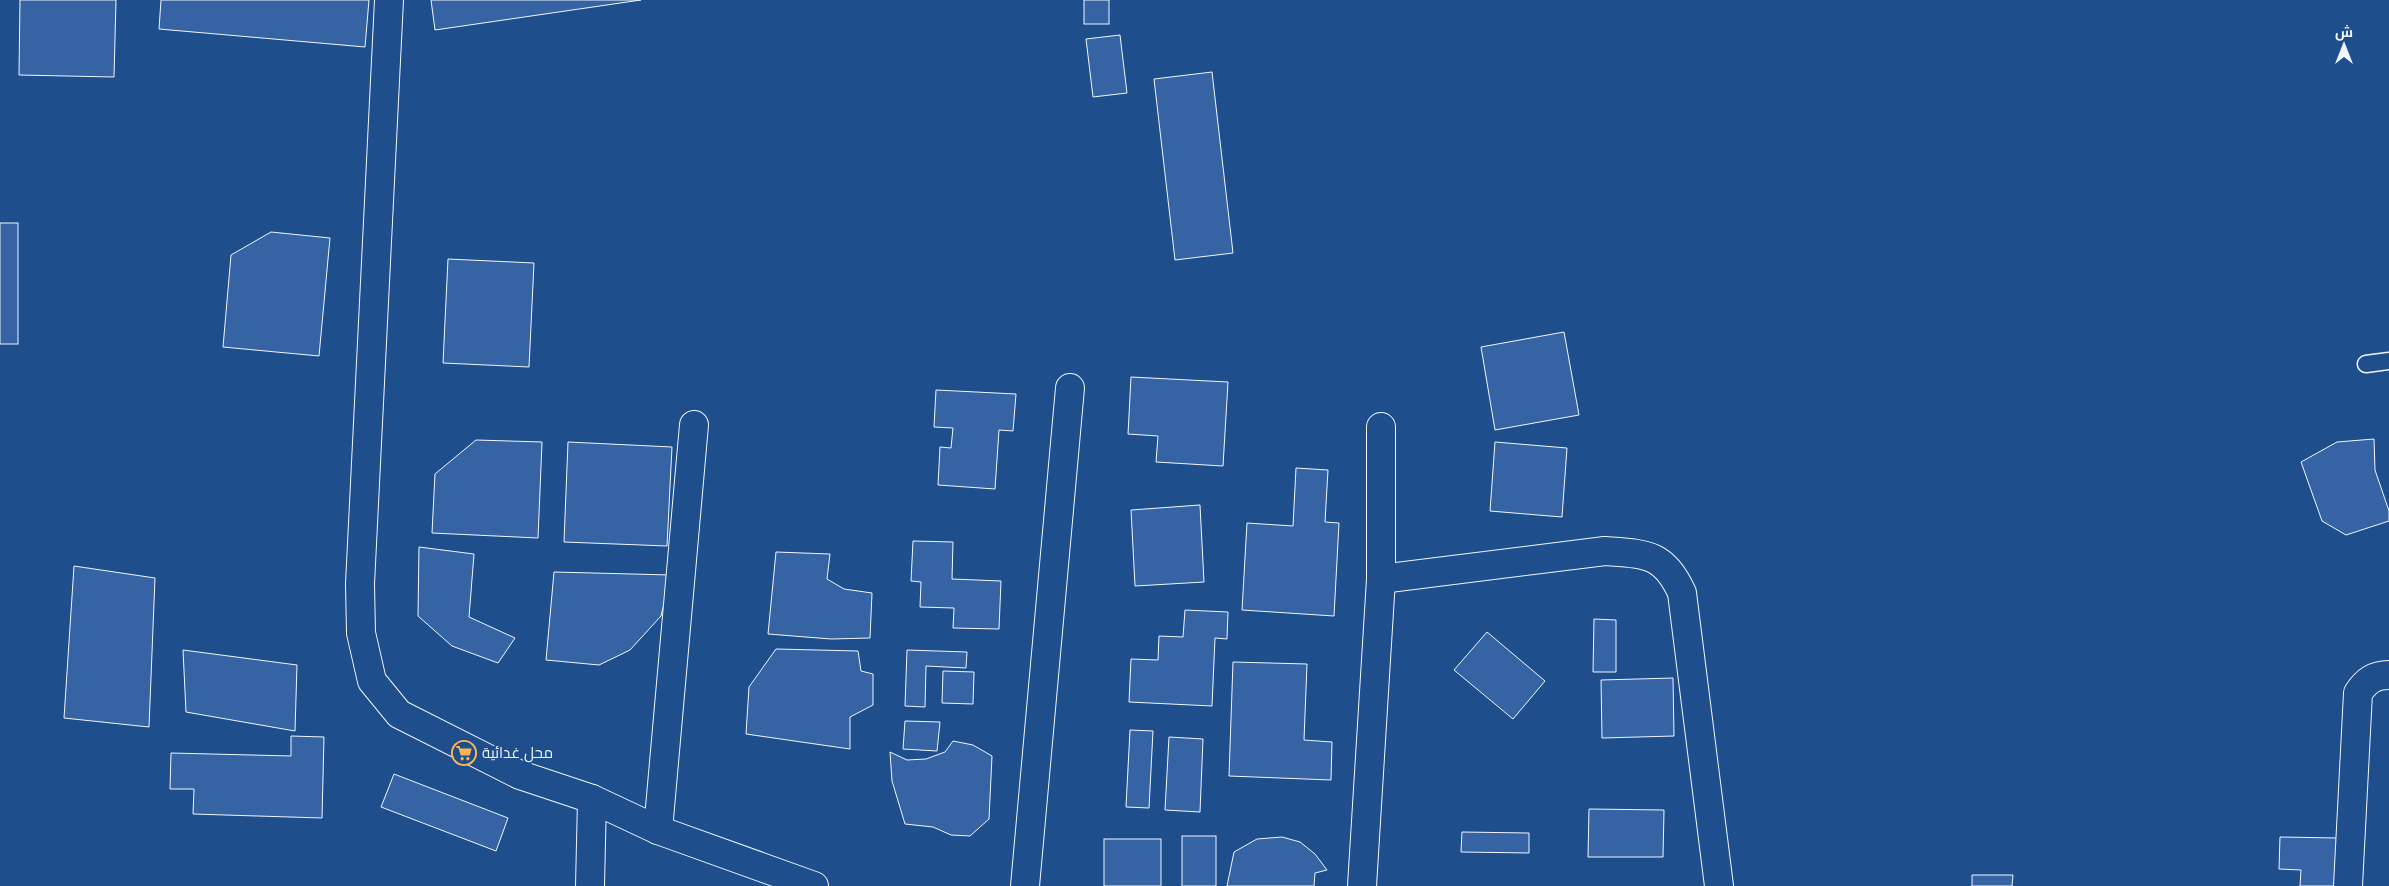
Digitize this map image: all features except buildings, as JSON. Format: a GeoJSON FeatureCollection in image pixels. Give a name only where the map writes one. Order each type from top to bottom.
{"type":"FeatureCollection","features":[{"type":"Feature","properties":{"kind":"street"},"geometry":{"type":"LineString","coordinates":[[389,0],[360,584],[361,633],[372,681],[399,714],[520,775],[592,799],[658,830],[814,886]]}},
{"type":"Feature","properties":{"kind":"street"},"geometry":{"type":"LineString","coordinates":[[1025,886],[1070,388]]}},
{"type":"Feature","properties":{"kind":"street"},"geometry":{"type":"LineString","coordinates":[[658,830],[694,425]]}},
{"type":"Feature","properties":{"kind":"street"},"geometry":{"type":"LineString","coordinates":[[1362,886],[1381,579],[1381,427]]}},
{"type":"Feature","properties":{"kind":"street"},"geometry":{"type":"LineString","coordinates":[[1381,579],[1605,551],[1636,553],[1661,561],[1674,575],[1682,593],[1719,886]]}},
{"type":"Feature","properties":{"kind":"street"},"geometry":{"type":"LineString","coordinates":[[2348,886],[2358,693],[2364,684],[2374,677],[2389,675]]}},
{"type":"Feature","properties":{"kind":"street"},"geometry":{"type":"LineString","coordinates":[[590,886],[592,799]]}},
{"type":"Feature","properties":{"kind":"lane"},"geometry":{"type":"LineString","coordinates":[[2366,364],[2389,361]]}},
{"type":"Feature","properties":{"kind":"place","name":"محل غدائية"},"geometry":{"type":"Point","coordinates":[464,753]}}]}
